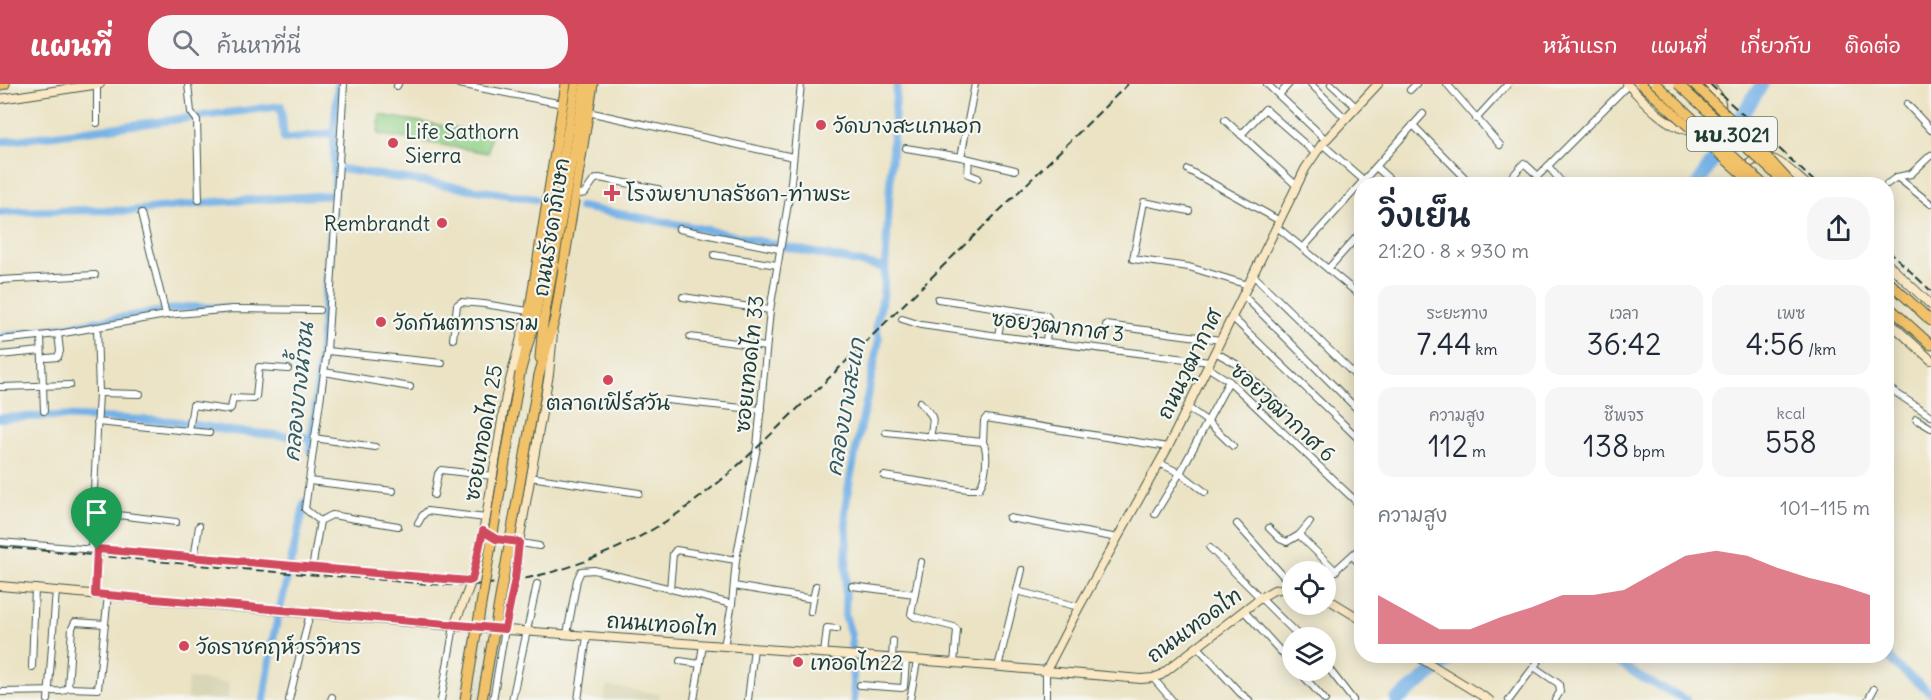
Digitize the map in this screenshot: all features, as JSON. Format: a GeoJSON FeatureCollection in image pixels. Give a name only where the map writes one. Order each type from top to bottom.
{"type":"FeatureCollection","features":[{"type":"Feature","properties":{"kind":"main road"},"geometry":{"type":"LineString","coordinates":[[0,85],[5,84]]}},
{"type":"Feature","properties":{"kind":"main road"},"geometry":{"type":"LineString","coordinates":[[0,99],[98,84]]}},
{"type":"Feature","properties":{"kind":"main road","name":"ถนนรัชดาภิเษก"},"geometry":{"type":"LineString","coordinates":[[465,700],[566,84]]}},
{"type":"Feature","properties":{"kind":"main road","name":"ถนนรัชดาภิเษก"},"geometry":{"type":"LineString","coordinates":[[520,373],[534,323],[576,84]]}},
{"type":"Feature","properties":{"kind":"main road","name":"ถนนรัชดาภิเษก"},"geometry":{"type":"LineString","coordinates":[[482,700],[539,375],[543,324],[585,84]]}},
{"type":"Feature","properties":{"kind":"main road","name":"ถนนรัชดาภิเษก"},"geometry":{"type":"LineString","coordinates":[[539,375],[555,318],[593,84]]}},
{"type":"Feature","properties":{"kind":"main road","name":"ถนนวุฒากาศ"},"geometry":{"type":"LineString","coordinates":[[1046,671],[1079,606],[1168,447],[1315,153],[1378,84]]}},
{"type":"Feature","properties":{"kind":"main road"},"geometry":{"type":"LineString","coordinates":[[1641,84],[1745,177]]}},
{"type":"Feature","properties":{"kind":"main road","name":"นบ.3021"},"geometry":{"type":"LineString","coordinates":[[1656,84],[1756,177]]}},
{"type":"Feature","properties":{"kind":"main road","name":"นบ.3021"},"geometry":{"type":"LineString","coordinates":[[1678,84],[1778,177]]}},
{"type":"Feature","properties":{"kind":"main road"},"geometry":{"type":"LineString","coordinates":[[1694,84],[1742,130],[1785,177]]}},
{"type":"Feature","properties":{"kind":"main road","name":"นบ.3021"},"geometry":{"type":"LineString","coordinates":[[1627,85],[1676,127],[1696,132],[1706,129],[1719,115],[1721,107],[1720,98],[1708,84]]}},
{"type":"Feature","properties":{"kind":"main road","name":"นบ.3021"},"geometry":{"type":"LineString","coordinates":[[1742,177],[1747,167],[1762,157],[1772,158],[1781,163],[1798,177]]}},
{"type":"Feature","properties":{"kind":"main road"},"geometry":{"type":"LineString","coordinates":[[1894,270],[1931,305]]}},
{"type":"Feature","properties":{"kind":"main road"},"geometry":{"type":"LineString","coordinates":[[1894,287],[1931,321]]}},
{"type":"Feature","properties":{"kind":"main road"},"geometry":{"type":"LineString","coordinates":[[1894,311],[1931,345]]}},
{"type":"Feature","properties":{"kind":"main road","name":"ซอยเทอดไท 25"},"geometry":{"type":"LineString","coordinates":[[454,626],[472,580],[486,518],[508,386],[528,313]]}},
{"type":"Feature","properties":{"kind":"main road"},"geometry":{"type":"LineString","coordinates":[[505,629],[549,374],[555,318]]}},
{"type":"Feature","properties":{"kind":"main road"},"geometry":{"type":"LineString","coordinates":[[1894,326],[1931,360]]}},
{"type":"Feature","properties":{"kind":"main road","name":"ถนนเทอดไท"},"geometry":{"type":"LineString","coordinates":[[0,586],[454,626],[1141,679],[1161,675],[1260,598],[1274,590],[1282,589]]}},
{"type":"Feature","properties":{"kind":"main road"},"geometry":{"type":"LineString","coordinates":[[1336,604],[1354,615]]}},
{"type":"Feature","properties":{"kind":"main road"},"geometry":{"type":"LineString","coordinates":[[1428,663],[1489,700]]}},
{"type":"Feature","properties":{"kind":"street"},"geometry":{"type":"LineString","coordinates":[[97,123],[98,84]]}},
{"type":"Feature","properties":{"kind":"street"},"geometry":{"type":"LineString","coordinates":[[188,84],[191,112],[197,120],[199,200]]}},
{"type":"Feature","properties":{"kind":"street"},"geometry":{"type":"LineString","coordinates":[[320,521],[305,509],[327,351],[344,84]]}},
{"type":"Feature","properties":{"kind":"street"},"geometry":{"type":"LineString","coordinates":[[459,84],[563,104]]}},
{"type":"Feature","properties":{"kind":"street","name":"ซอยเทอดไท 33"},"geometry":{"type":"LineString","coordinates":[[724,646],[732,604],[736,560],[757,447],[770,310],[790,192],[801,84]]}},
{"type":"Feature","properties":{"kind":"street"},"geometry":{"type":"LineString","coordinates":[[961,158],[975,84]]}},
{"type":"Feature","properties":{"kind":"street"},"geometry":{"type":"LineString","coordinates":[[1267,84],[1360,177]]}},
{"type":"Feature","properties":{"kind":"street"},"geometry":{"type":"LineString","coordinates":[[1279,94],[1289,84]]}},
{"type":"Feature","properties":{"kind":"street"},"geometry":{"type":"LineString","coordinates":[[1311,84],[1345,118]]}},
{"type":"Feature","properties":{"kind":"street"},"geometry":{"type":"LineString","coordinates":[[1331,84],[1356,107]]}},
{"type":"Feature","properties":{"kind":"street"},"geometry":{"type":"LineString","coordinates":[[1410,90],[1416,84]]}},
{"type":"Feature","properties":{"kind":"street"},"geometry":{"type":"LineString","coordinates":[[1447,84],[1500,145]]}},
{"type":"Feature","properties":{"kind":"street"},"geometry":{"type":"LineString","coordinates":[[1476,119],[1508,84]]}},
{"type":"Feature","properties":{"kind":"street"},"geometry":{"type":"LineString","coordinates":[[1512,177],[1524,163],[1538,176],[1627,85]]}},
{"type":"Feature","properties":{"kind":"street"},"geometry":{"type":"LineString","coordinates":[[1907,104],[1931,130]]}},
{"type":"Feature","properties":{"kind":"street"},"geometry":{"type":"LineString","coordinates":[[1241,135],[1265,109],[1315,153]]}},
{"type":"Feature","properties":{"kind":"street"},"geometry":{"type":"LineString","coordinates":[[588,112],[793,157]]}},
{"type":"Feature","properties":{"kind":"street"},"geometry":{"type":"LineString","coordinates":[[1370,177],[1423,114]]}},
{"type":"Feature","properties":{"kind":"street"},"geometry":{"type":"LineString","coordinates":[[1225,120],[1298,186]]}},
{"type":"Feature","properties":{"kind":"street"},"geometry":{"type":"LineString","coordinates":[[1413,125],[1464,177]]}},
{"type":"Feature","properties":{"kind":"street"},"geometry":{"type":"LineString","coordinates":[[906,148],[1015,170]]}},
{"type":"Feature","properties":{"kind":"street"},"geometry":{"type":"LineString","coordinates":[[1894,179],[1911,174],[1931,155]]}},
{"type":"Feature","properties":{"kind":"street"},"geometry":{"type":"LineString","coordinates":[[969,159],[968,174],[978,178]]}},
{"type":"Feature","properties":{"kind":"street"},"geometry":{"type":"LineString","coordinates":[[1548,166],[1557,177]]}},
{"type":"Feature","properties":{"kind":"street"},"geometry":{"type":"LineString","coordinates":[[1376,167],[1387,177]]}},
{"type":"Feature","properties":{"kind":"street"},"geometry":{"type":"LineString","coordinates":[[1188,170],[1278,224],[1354,290]]}},
{"type":"Feature","properties":{"kind":"street"},"geometry":{"type":"LineString","coordinates":[[1897,177],[1931,204]]}},
{"type":"Feature","properties":{"kind":"street"},"geometry":{"type":"LineString","coordinates":[[575,195],[585,193],[594,180],[599,178],[658,189]]}},
{"type":"Feature","properties":{"kind":"street"},"geometry":{"type":"LineString","coordinates":[[1303,248],[1354,195]]}},
{"type":"Feature","properties":{"kind":"street"},"geometry":{"type":"LineString","coordinates":[[1189,211],[1144,202],[1133,259],[1189,267],[1248,285]]}},
{"type":"Feature","properties":{"kind":"street"},"geometry":{"type":"LineString","coordinates":[[141,214],[166,315]]}},
{"type":"Feature","properties":{"kind":"street"},"geometry":{"type":"LineString","coordinates":[[679,228],[780,247]]}},
{"type":"Feature","properties":{"kind":"street"},"geometry":{"type":"LineString","coordinates":[[1328,269],[1354,240]]}},
{"type":"Feature","properties":{"kind":"street"},"geometry":{"type":"LineString","coordinates":[[714,255],[777,265]]}},
{"type":"Feature","properties":{"kind":"street"},"geometry":{"type":"LineString","coordinates":[[1253,275],[1354,374]]}},
{"type":"Feature","properties":{"kind":"street"},"geometry":{"type":"LineString","coordinates":[[0,280],[95,276]]}},
{"type":"Feature","properties":{"kind":"street"},"geometry":{"type":"LineString","coordinates":[[1243,295],[1354,406]]}},
{"type":"Feature","properties":{"kind":"street"},"geometry":{"type":"LineString","coordinates":[[683,297],[770,310]]}},
{"type":"Feature","properties":{"kind":"street"},"geometry":{"type":"LineString","coordinates":[[938,299],[1048,315],[1046,342]]}},
{"type":"Feature","properties":{"kind":"street"},"geometry":{"type":"LineString","coordinates":[[453,339],[460,302],[528,313]]}},
{"type":"Feature","properties":{"kind":"street"},"geometry":{"type":"LineString","coordinates":[[998,336],[1003,308]]}},
{"type":"Feature","properties":{"kind":"street"},"geometry":{"type":"LineString","coordinates":[[0,340],[58,334],[166,315],[233,309],[319,310]]}},
{"type":"Feature","properties":{"kind":"street"},"geometry":{"type":"LineString","coordinates":[[1232,316],[1354,434]]}},
{"type":"Feature","properties":{"kind":"street","name":"ซอยวุฒากาศ 3"},"geometry":{"type":"LineString","coordinates":[[902,319],[998,336],[1209,364]]}},
{"type":"Feature","properties":{"kind":"street"},"geometry":{"type":"LineString","coordinates":[[1106,325],[1221,340]]}},
{"type":"Feature","properties":{"kind":"street"},"geometry":{"type":"LineString","coordinates":[[95,594],[93,512],[99,393],[97,327]]}},
{"type":"Feature","properties":{"kind":"street"},"geometry":{"type":"LineString","coordinates":[[47,358],[58,357],[58,334]]}},
{"type":"Feature","properties":{"kind":"street"},"geometry":{"type":"LineString","coordinates":[[41,336],[44,411]]}},
{"type":"Feature","properties":{"kind":"street"},"geometry":{"type":"LineString","coordinates":[[690,337],[766,347]]}},
{"type":"Feature","properties":{"kind":"street"},"geometry":{"type":"LineString","coordinates":[[0,355],[41,351]]}},
{"type":"Feature","properties":{"kind":"street"},"geometry":{"type":"LineString","coordinates":[[327,351],[442,363]]}},
{"type":"Feature","properties":{"kind":"street"},"geometry":{"type":"LineString","coordinates":[[1215,352],[1238,364],[1286,411]]}},
{"type":"Feature","properties":{"kind":"street","name":"ซอยวุฒากาศ 6"},"geometry":{"type":"LineString","coordinates":[[1209,364],[1354,499]]}},
{"type":"Feature","properties":{"kind":"street"},"geometry":{"type":"LineString","coordinates":[[190,426],[192,407],[195,405],[229,410],[233,398],[254,399],[256,397],[259,368],[288,369]]}},
{"type":"Feature","properties":{"kind":"street"},"geometry":{"type":"LineString","coordinates":[[324,372],[411,387]]}},
{"type":"Feature","properties":{"kind":"street"},"geometry":{"type":"LineString","coordinates":[[1155,514],[1229,381]]}},
{"type":"Feature","properties":{"kind":"street"},"geometry":{"type":"LineString","coordinates":[[0,387],[70,385]]}},
{"type":"Feature","properties":{"kind":"street"},"geometry":{"type":"LineString","coordinates":[[1894,392],[1931,416]]}},
{"type":"Feature","properties":{"kind":"street"},"geometry":{"type":"LineString","coordinates":[[99,393],[140,394]]}},
{"type":"Feature","properties":{"kind":"street"},"geometry":{"type":"LineString","coordinates":[[667,400],[761,410]]}},
{"type":"Feature","properties":{"kind":"street"},"geometry":{"type":"LineString","coordinates":[[920,402],[932,415],[930,436]]}},
{"type":"Feature","properties":{"kind":"street"},"geometry":{"type":"LineString","coordinates":[[1187,407],[1208,422],[1233,446]]}},
{"type":"Feature","properties":{"kind":"street"},"geometry":{"type":"LineString","coordinates":[[98,418],[190,426],[209,433]]}},
{"type":"Feature","properties":{"kind":"street"},"geometry":{"type":"LineString","coordinates":[[884,476],[979,489],[982,484],[987,451],[983,442],[986,418],[1168,447]]}},
{"type":"Feature","properties":{"kind":"street"},"geometry":{"type":"LineString","coordinates":[[1916,419],[1931,428]]}},
{"type":"Feature","properties":{"kind":"street"},"geometry":{"type":"LineString","coordinates":[[886,432],[983,442]]}},
{"type":"Feature","properties":{"kind":"street"},"geometry":{"type":"LineString","coordinates":[[314,438],[375,447]]}},
{"type":"Feature","properties":{"kind":"street"},"geometry":{"type":"LineString","coordinates":[[1159,463],[1179,473],[1204,492]]}},
{"type":"Feature","properties":{"kind":"street"},"geometry":{"type":"LineString","coordinates":[[434,495],[438,474],[441,470],[493,476]]}},
{"type":"Feature","properties":{"kind":"street"},"geometry":{"type":"LineString","coordinates":[[530,477],[639,493]]}},
{"type":"Feature","properties":{"kind":"street"},"geometry":{"type":"LineString","coordinates":[[309,481],[393,491]]}},
{"type":"Feature","properties":{"kind":"street"},"geometry":{"type":"LineString","coordinates":[[418,523],[427,511],[486,518]]}},
{"type":"Feature","properties":{"kind":"street"},"geometry":{"type":"LineString","coordinates":[[93,512],[176,522]]}},
{"type":"Feature","properties":{"kind":"street"},"geometry":{"type":"LineString","coordinates":[[320,521],[332,516],[398,526]]}},
{"type":"Feature","properties":{"kind":"street"},"geometry":{"type":"LineString","coordinates":[[1009,518],[1118,538]]}},
{"type":"Feature","properties":{"kind":"street"},"geometry":{"type":"LineString","coordinates":[[312,569],[320,521]]}},
{"type":"Feature","properties":{"kind":"street"},"geometry":{"type":"LineString","coordinates":[[1269,528],[1283,542],[1287,542],[1299,535],[1310,522]]}},
{"type":"Feature","properties":{"kind":"street"},"geometry":{"type":"LineString","coordinates":[[1237,524],[1282,575]]}},
{"type":"Feature","properties":{"kind":"street"},"geometry":{"type":"LineString","coordinates":[[194,559],[199,526]]}},
{"type":"Feature","properties":{"kind":"street"},"geometry":{"type":"LineString","coordinates":[[483,531],[496,539],[539,546]]}},
{"type":"Feature","properties":{"kind":"street"},"geometry":{"type":"LineString","coordinates":[[1299,535],[1326,561]]}},
{"type":"Feature","properties":{"kind":"street"},"geometry":{"type":"LineString","coordinates":[[0,542],[312,569],[472,580]]}},
{"type":"Feature","properties":{"kind":"street"},"geometry":{"type":"LineString","coordinates":[[1210,548],[1290,627]]}},
{"type":"Feature","properties":{"kind":"street"},"geometry":{"type":"LineString","coordinates":[[670,589],[673,554],[676,550],[736,560]]}},
{"type":"Feature","properties":{"kind":"street"},"geometry":{"type":"LineString","coordinates":[[1336,571],[1352,556]]}},
{"type":"Feature","properties":{"kind":"street"},"geometry":{"type":"LineString","coordinates":[[921,562],[911,615],[952,626],[957,630],[954,663]]}},
{"type":"Feature","properties":{"kind":"street"},"geometry":{"type":"LineString","coordinates":[[567,634],[577,580],[581,571],[594,570],[732,604]]}},
{"type":"Feature","properties":{"kind":"street"},"geometry":{"type":"LineString","coordinates":[[998,667],[1022,570]]}},
{"type":"Feature","properties":{"kind":"street"},"geometry":{"type":"LineString","coordinates":[[512,700],[537,584]]}},
{"type":"Feature","properties":{"kind":"street"},"geometry":{"type":"LineString","coordinates":[[734,586],[813,598]]}},
{"type":"Feature","properties":{"kind":"street"},"geometry":{"type":"LineString","coordinates":[[811,612],[816,586]]}},
{"type":"Feature","properties":{"kind":"street"},"geometry":{"type":"LineString","coordinates":[[852,586],[915,594]]}},
{"type":"Feature","properties":{"kind":"street"},"geometry":{"type":"LineString","coordinates":[[32,667],[35,588]]}},
{"type":"Feature","properties":{"kind":"street"},"geometry":{"type":"LineString","coordinates":[[48,700],[57,590]]}},
{"type":"Feature","properties":{"kind":"street"},"geometry":{"type":"LineString","coordinates":[[1020,592],[1079,606]]}},
{"type":"Feature","properties":{"kind":"street"},"geometry":{"type":"LineString","coordinates":[[0,692],[98,689],[108,595]]}},
{"type":"Feature","properties":{"kind":"street"},"geometry":{"type":"LineString","coordinates":[[1244,611],[1282,653]]}},
{"type":"Feature","properties":{"kind":"street"},"geometry":{"type":"LineString","coordinates":[[289,700],[310,613]]}},
{"type":"Feature","properties":{"kind":"street"},"geometry":{"type":"LineString","coordinates":[[65,690],[74,624],[78,621],[105,624]]}},
{"type":"Feature","properties":{"kind":"street"},"geometry":{"type":"LineString","coordinates":[[441,700],[454,626]]}},
{"type":"Feature","properties":{"kind":"street"},"geometry":{"type":"LineString","coordinates":[[824,654],[827,628],[837,629]]}},
{"type":"Feature","properties":{"kind":"street"},"geometry":{"type":"LineString","coordinates":[[493,700],[505,629]]}},
{"type":"Feature","properties":{"kind":"street"},"geometry":{"type":"LineString","coordinates":[[578,700],[587,636]]}},
{"type":"Feature","properties":{"kind":"street"},"geometry":{"type":"LineString","coordinates":[[892,659],[893,641]]}},
{"type":"Feature","properties":{"kind":"street"},"geometry":{"type":"LineString","coordinates":[[694,700],[703,645]]}},
{"type":"Feature","properties":{"kind":"street"},"geometry":{"type":"LineString","coordinates":[[1198,647],[1249,700]]}},
{"type":"Feature","properties":{"kind":"street"},"geometry":{"type":"LineString","coordinates":[[748,700],[754,648]]}},
{"type":"Feature","properties":{"kind":"street"},"geometry":{"type":"LineString","coordinates":[[860,685],[904,687],[906,660]]}},
{"type":"Feature","properties":{"kind":"street"},"geometry":{"type":"LineString","coordinates":[[680,661],[700,664]]}},
{"type":"Feature","properties":{"kind":"street"},"geometry":{"type":"LineString","coordinates":[[910,700],[917,661]]}},
{"type":"Feature","properties":{"kind":"street"},"geometry":{"type":"LineString","coordinates":[[1509,700],[1537,663]]}},
{"type":"Feature","properties":{"kind":"street"},"geometry":{"type":"LineString","coordinates":[[1534,667],[1559,684],[1560,692],[1555,700]]}},
{"type":"Feature","properties":{"kind":"street"},"geometry":{"type":"LineString","coordinates":[[1046,671],[1046,700]]}},
{"type":"Feature","properties":{"kind":"street"},"geometry":{"type":"LineString","coordinates":[[1153,678],[1172,700]]}},
{"type":"Feature","properties":{"kind":"street"},"geometry":{"type":"LineString","coordinates":[[1336,678],[1353,700]]}},
{"type":"Feature","properties":{"kind":"street"},"geometry":{"type":"LineString","coordinates":[[1308,681],[1325,700]]}},
{"type":"Feature","properties":{"kind":"street"},"geometry":{"type":"LineString","coordinates":[[1868,700],[1874,689]]}},
{"type":"Feature","properties":{"kind":"shaded area"},"geometry":{"type":"Polygon","coordinates":[[[471,634],[502,638],[492,700],[458,700],[471,634]]]}},
{"type":"Feature","properties":{"kind":"shaded area"},"geometry":{"type":"Polygon","coordinates":[[[188,678],[229,683],[228,700],[187,699],[188,678]]]}},
{"type":"Feature","properties":{"kind":"shaded area"},"geometry":{"type":"Polygon","coordinates":[[[607,686],[660,694],[659,700],[604,700],[607,686]]]}},
{"type":"Feature","properties":{"kind":"green space"},"geometry":{"type":"Polygon","coordinates":[[[380,115],[491,134],[488,153],[378,134],[380,115]]]}},
{"type":"Feature","properties":{"kind":"waterway","name":"คลองบางน้ำชน"},"geometry":{"type":"LineString","coordinates":[[335,188],[334,133],[338,84]]}},
{"type":"Feature","properties":{"kind":"waterway","name":"คลองบางสะแก"},"geometry":{"type":"LineString","coordinates":[[854,700],[851,635],[845,615],[847,535],[845,510],[879,340],[876,326],[883,297],[897,84]]}},
{"type":"Feature","properties":{"kind":"waterway"},"geometry":{"type":"LineString","coordinates":[[1702,177],[1762,84]]}},
{"type":"Feature","properties":{"kind":"waterway"},"geometry":{"type":"LineString","coordinates":[[0,142],[281,106],[284,139],[334,133]]}},
{"type":"Feature","properties":{"kind":"waterway"},"geometry":{"type":"LineString","coordinates":[[335,168],[535,199]]}},
{"type":"Feature","properties":{"kind":"waterway"},"geometry":{"type":"LineString","coordinates":[[0,212],[132,211],[215,202],[335,195]]}},
{"type":"Feature","properties":{"kind":"waterway"},"geometry":{"type":"LineString","coordinates":[[580,207],[698,228],[885,268]]}},
{"type":"Feature","properties":{"kind":"waterway","name":"คลองบางน้ำชน"},"geometry":{"type":"LineString","coordinates":[[310,451],[333,212]]}},
{"type":"Feature","properties":{"kind":"waterway"},"geometry":{"type":"LineString","coordinates":[[3,337],[187,307],[226,308]]}},
{"type":"Feature","properties":{"kind":"waterway"},"geometry":{"type":"LineString","coordinates":[[0,418],[55,416],[172,421],[231,431],[312,438]]}},
{"type":"Feature","properties":{"kind":"waterway","name":"คลองบางน้ำชน"},"geometry":{"type":"LineString","coordinates":[[264,700],[274,634],[305,502]]}},
{"type":"Feature","properties":{"kind":"waterway"},"geometry":{"type":"LineString","coordinates":[[1397,700],[1445,663]]}},
{"type":"Feature","properties":{"kind":"waterway"},"geometry":{"type":"LineString","coordinates":[[1620,663],[1642,678],[1687,700]]}},
{"type":"Feature","properties":{"kind":"waterway"},"geometry":{"type":"LineString","coordinates":[[1894,663],[1931,693]]}},
{"type":"Feature","properties":{"kind":"railway"},"geometry":{"type":"LineString","coordinates":[[0,547],[262,571],[453,585],[516,580],[544,574],[600,556],[677,514],[736,467],[1128,84]]}},
{"type":"Feature","properties":{"kind":"railway"},"geometry":{"type":"LineString","coordinates":[[1710,84],[1810,177]]}},
{"type":"Feature","properties":{"kind":"railway"},"geometry":{"type":"LineString","coordinates":[[1894,256],[1931,291]]}},
{"type":"Feature","properties":{"kind":"place","name":"วัดบางสะแกนอก"},"geometry":{"type":"Point","coordinates":[821,125]}},
{"type":"Feature","properties":{"kind":"place","name":"Life Sathorn Sierra"},"geometry":{"type":"Point","coordinates":[393,143]}},
{"type":"Feature","properties":{"kind":"place","name":"โรงพยาบาลรัชดา-ท่าพระ"},"geometry":{"type":"Point","coordinates":[612,193]}},
{"type":"Feature","properties":{"kind":"place","name":"Rembrandt"},"geometry":{"type":"Point","coordinates":[442,223]}},
{"type":"Feature","properties":{"kind":"place","name":"วัดกันตทาราราม"},"geometry":{"type":"Point","coordinates":[381,322]}},
{"type":"Feature","properties":{"kind":"place","name":"ตลาดเฟิร์สวัน"},"geometry":{"type":"Point","coordinates":[608,380]}},
{"type":"Feature","properties":{"kind":"place","name":"วัดราชคฤห์วรวิหาร"},"geometry":{"type":"Point","coordinates":[184,646]}},
{"type":"Feature","properties":{"kind":"place","name":"เทอดไท22"},"geometry":{"type":"Point","coordinates":[798,662]}},
{"type":"Feature","properties":{"kind":"route"},"geometry":{"type":"LineString","coordinates":[[483,531],[496,539],[519,542],[515,579],[505,629],[95,594],[97,549],[469,581],[472,580],[483,531]]}}]}
